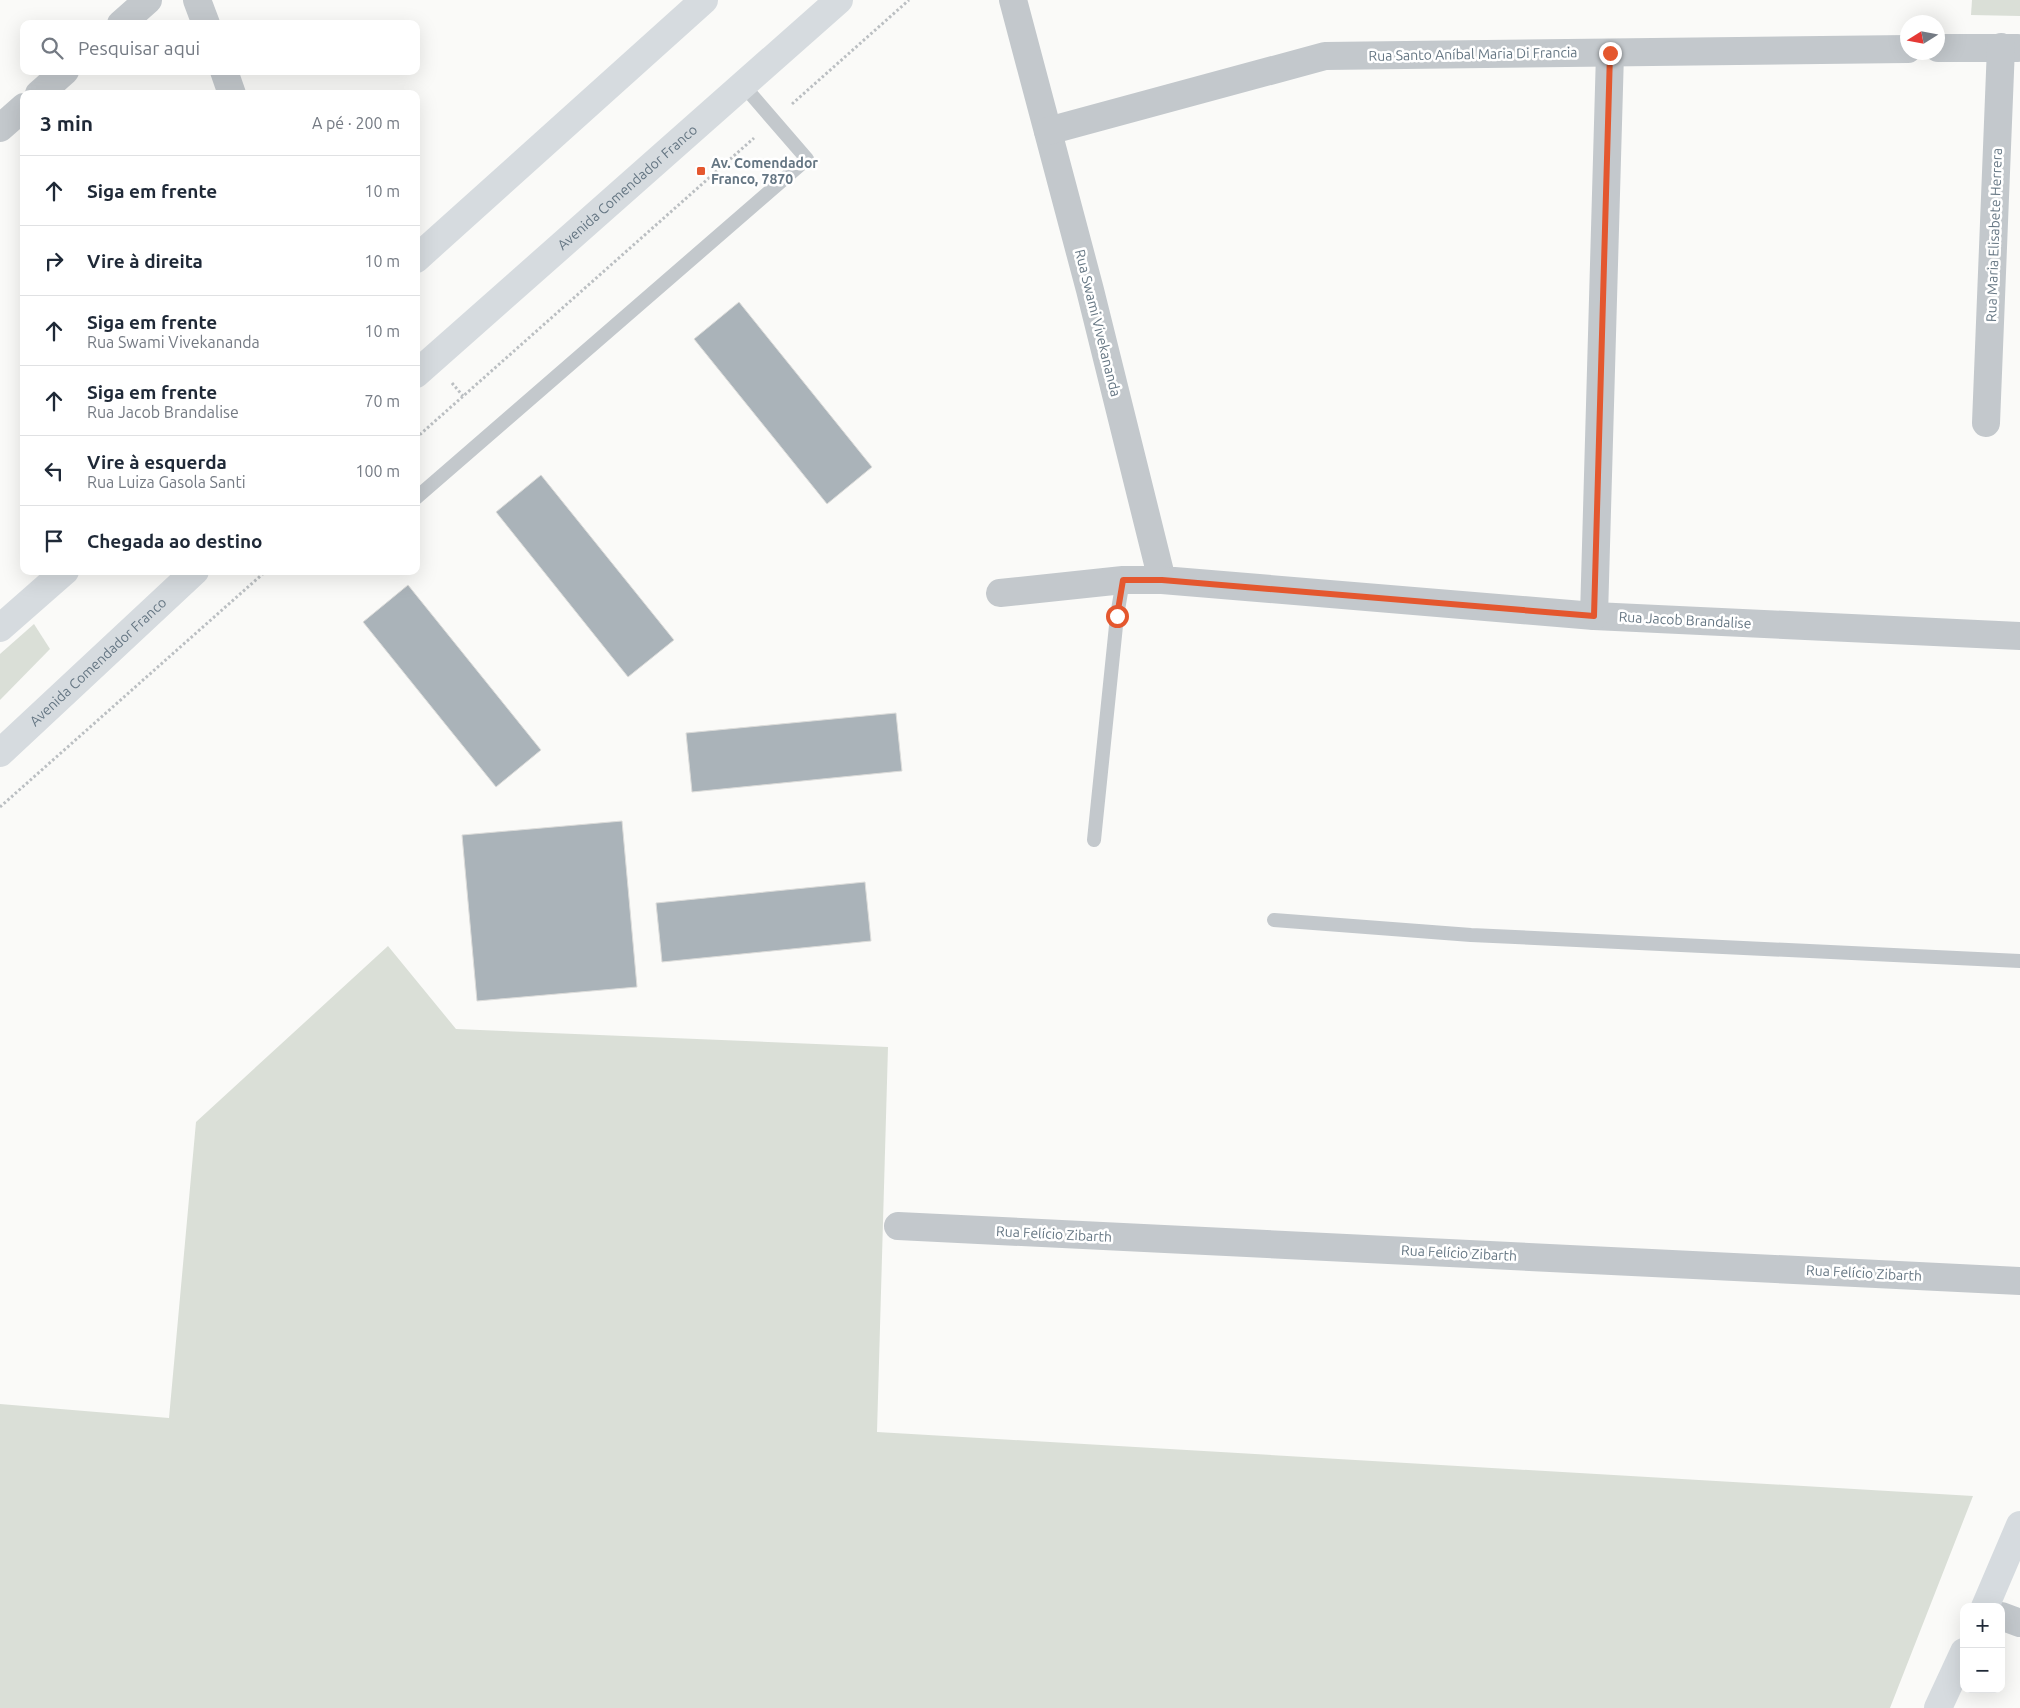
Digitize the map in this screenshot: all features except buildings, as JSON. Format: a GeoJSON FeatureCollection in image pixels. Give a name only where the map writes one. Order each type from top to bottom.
{"type":"FeatureCollection","features":[{"type":"Feature","properties":{"kind":"main road"},"geometry":{"type":"LineString","coordinates":[[420,254],[704,0]]}},
{"type":"Feature","properties":{"kind":"main road","name":"Avenida Comendador Franco"},"geometry":{"type":"LineString","coordinates":[[420,370],[840,0]]}},
{"type":"Feature","properties":{"kind":"main road"},"geometry":{"type":"LineString","coordinates":[[0,628],[60,575]]}},
{"type":"Feature","properties":{"kind":"main road","name":"Avenida Comendador Franco"},"geometry":{"type":"LineString","coordinates":[[0,753],[191,575]]}},
{"type":"Feature","properties":{"kind":"main road"},"geometry":{"type":"LineString","coordinates":[[1987,1603],[2020,1525]]}},
{"type":"Feature","properties":{"kind":"main road"},"geometry":{"type":"LineString","coordinates":[[1938,1708],[1960,1661]]}},
{"type":"Feature","properties":{"kind":"street"},"geometry":{"type":"LineString","coordinates":[[125,20],[148,0]]}},
{"type":"Feature","properties":{"kind":"street"},"geometry":{"type":"LineString","coordinates":[[197,0],[204,20]]}},
{"type":"Feature","properties":{"kind":"street","name":"Rua Swami Vivekananda"},"geometry":{"type":"LineString","coordinates":[[1013,0],[1162,580]]}},
{"type":"Feature","properties":{"kind":"street"},"geometry":{"type":"LineString","coordinates":[[1945,48],[2011,48]]}},
{"type":"Feature","properties":{"kind":"street","name":"Rua Maria Elisabete Herrera"},"geometry":{"type":"LineString","coordinates":[[1986,423],[2011,48]]}},
{"type":"Feature","properties":{"kind":"street","name":"Rua Santo Aníbal Maria Di Francia"},"geometry":{"type":"LineString","coordinates":[[1048,131],[1325,56],[1900,49]]}},
{"type":"Feature","properties":{"kind":"street"},"geometry":{"type":"LineString","coordinates":[[1594,616],[1610,53]]}},
{"type":"Feature","properties":{"kind":"street"},"geometry":{"type":"LineString","coordinates":[[44,90],[60,75]]}},
{"type":"Feature","properties":{"kind":"street"},"geometry":{"type":"LineString","coordinates":[[225,75],[231,90]]}},
{"type":"Feature","properties":{"kind":"street"},"geometry":{"type":"LineString","coordinates":[[0,128],[20,110]]}},
{"type":"Feature","properties":{"kind":"street"},"geometry":{"type":"LineString","coordinates":[[1000,593],[1123,580],[1162,580]]}},
{"type":"Feature","properties":{"kind":"street","name":"Rua Jacob Brandalise"},"geometry":{"type":"LineString","coordinates":[[1162,580],[1594,616],[2020,636]]}},
{"type":"Feature","properties":{"kind":"street","name":"Rua Felício Zibarth"},"geometry":{"type":"LineString","coordinates":[[898,1226],[2020,1281]]}},
{"type":"Feature","properties":{"kind":"street"},"geometry":{"type":"LineString","coordinates":[[2005,1617],[2020,1623]]}},
{"type":"Feature","properties":{"kind":"lane"},"geometry":{"type":"LineString","coordinates":[[420,495],[806,159],[743,85]]}},
{"type":"Feature","properties":{"kind":"lane"},"geometry":{"type":"LineString","coordinates":[[1094,840],[1117,616],[1123,580]]}},
{"type":"Feature","properties":{"kind":"lane"},"geometry":{"type":"LineString","coordinates":[[1274,920],[1471,935],[2020,961]]}},
{"type":"Feature","properties":{"kind":"path"},"geometry":{"type":"LineString","coordinates":[[420,434],[909,0]]}},
{"type":"Feature","properties":{"kind":"path"},"geometry":{"type":"LineString","coordinates":[[0,807],[261,575]]}},
{"type":"Feature","properties":{"kind":"shaded area"},"geometry":{"type":"Polygon","coordinates":[[[1972,0],[2020,0],[2020,16],[1971,15],[1972,0]]]}},
{"type":"Feature","properties":{"kind":"shaded area"},"geometry":{"type":"Polygon","coordinates":[[[34,624],[50,649],[0,700],[0,654],[34,624]]]}},
{"type":"Feature","properties":{"kind":"shaded area"},"geometry":{"type":"Polygon","coordinates":[[[388,946],[456,1029],[888,1047],[877,1432],[1973,1496],[1890,1708],[0,1708],[0,1404],[169,1418],[196,1122],[388,946]]]}},
{"type":"Feature","properties":{"kind":"place","name":"Av. Comendador Franco, 7870"},"geometry":{"type":"Point","coordinates":[701,171]}},
{"type":"Feature","properties":{"kind":"route"},"geometry":{"type":"LineString","coordinates":[[1117,616],[1123,580],[1162,580],[1594,616],[1610,53]]}}]}
